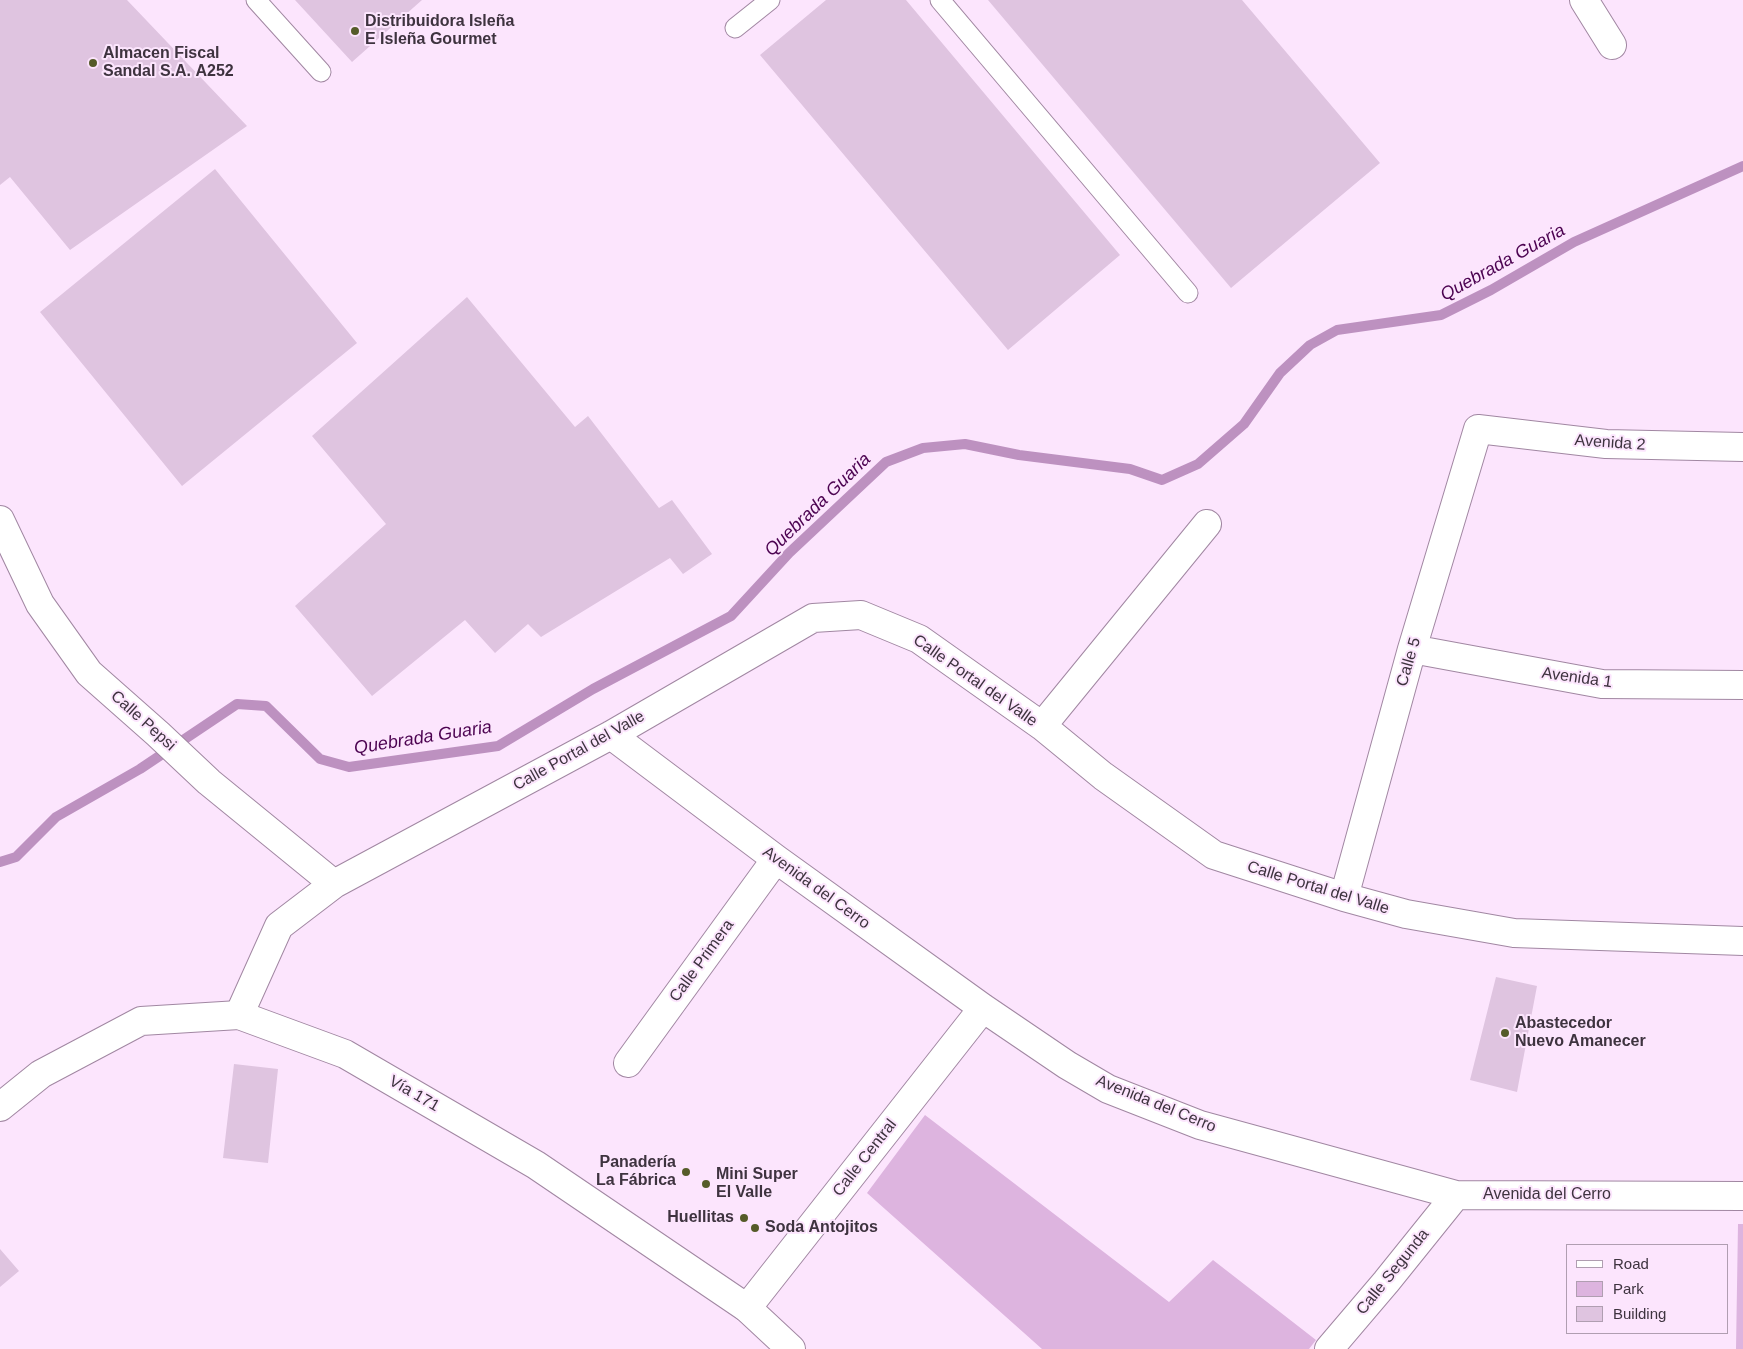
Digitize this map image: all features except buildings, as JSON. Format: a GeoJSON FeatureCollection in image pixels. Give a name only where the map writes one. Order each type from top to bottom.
{"type":"FeatureCollection","features":[{"type":"Feature","properties":{"kind":"street"},"geometry":{"type":"LineString","coordinates":[[1584,0],[1612,45]]}},
{"type":"Feature","properties":{"kind":"street","name":"Avenida 2"},"geometry":{"type":"LineString","coordinates":[[1478,429],[1606,444],[1743,447]]}},
{"type":"Feature","properties":{"kind":"street","name":"Calle 5"},"geometry":{"type":"LineString","coordinates":[[1344,897],[1412,649],[1478,429]]}},
{"type":"Feature","properties":{"kind":"street","name":"Calle Pepsi"},"geometry":{"type":"LineString","coordinates":[[0,520],[40,604],[88,673],[158,734],[209,782],[334,884]]}},
{"type":"Feature","properties":{"kind":"street"},"geometry":{"type":"LineString","coordinates":[[1042,726],[1207,524]]}},
{"type":"Feature","properties":{"kind":"street","name":"Calle Portal del Valle"},"geometry":{"type":"LineString","coordinates":[[239,1015],[279,926],[334,884],[611,735],[813,618],[861,615],[919,639],[1042,726],[1103,776],[1214,856],[1344,897],[1406,914],[1514,933],[1743,941]]}},
{"type":"Feature","properties":{"kind":"street","name":"Avenida 1"},"geometry":{"type":"LineString","coordinates":[[1412,649],[1602,684],[1743,685]]}},
{"type":"Feature","properties":{"kind":"street","name":"Avenida del Cerro"},"geometry":{"type":"LineString","coordinates":[[611,735],[776,859],[983,1008],[1067,1065],[1108,1089],[1200,1125],[1456,1195],[1743,1196]]}},
{"type":"Feature","properties":{"kind":"street","name":"Calle Primera"},"geometry":{"type":"LineString","coordinates":[[628,1063],[776,859]]}},
{"type":"Feature","properties":{"kind":"street","name":"Calle Central"},"geometry":{"type":"LineString","coordinates":[[747,1308],[983,1008]]}},
{"type":"Feature","properties":{"kind":"street","name":"Vía 171"},"geometry":{"type":"LineString","coordinates":[[0,1107],[41,1074],[141,1021],[239,1015],[346,1054],[536,1165],[747,1308],[791,1349]]}},
{"type":"Feature","properties":{"kind":"street","name":"Calle Segunda"},"geometry":{"type":"LineString","coordinates":[[1329,1349],[1456,1195]]}},
{"type":"Feature","properties":{"kind":"lane"},"geometry":{"type":"LineString","coordinates":[[256,0],[321,72]]}},
{"type":"Feature","properties":{"kind":"lane"},"geometry":{"type":"LineString","coordinates":[[735,28],[770,0]]}},
{"type":"Feature","properties":{"kind":"lane"},"geometry":{"type":"LineString","coordinates":[[940,0],[1188,293]]}},
{"type":"Feature","properties":{"kind":"green space"},"geometry":{"type":"Polygon","coordinates":[[[925,1115],[1169,1302],[1213,1260],[1316,1340],[1309,1349],[1042,1349],[867,1193],[925,1115]]]}},
{"type":"Feature","properties":{"kind":"green space"},"geometry":{"type":"Polygon","coordinates":[[[1738,1224],[1743,1224],[1743,1349],[1736,1349],[1738,1224]]]}},
{"type":"Feature","properties":{"kind":"waterway","name":"Quebrada Guaria"},"geometry":{"type":"LineString","coordinates":[[0,862],[16,857],[56,817],[140,769],[237,704],[266,706],[320,759],[349,767],[498,746],[593,689],[731,616],[789,553],[886,462],[923,448],[965,444],[1019,455],[1130,469],[1162,480],[1198,464],[1244,424],[1280,373],[1310,345],[1337,330],[1441,315],[1491,290],[1574,242],[1743,166]]}},
{"type":"Feature","properties":{"kind":"place","name":"Distribuidora Isleña E Isleña Gourmet"},"geometry":{"type":"Point","coordinates":[355,31]}},
{"type":"Feature","properties":{"kind":"place","name":"Almacen Fiscal Sandal S.A. A252"},"geometry":{"type":"Point","coordinates":[93,63]}},
{"type":"Feature","properties":{"kind":"place","name":"Abastecedor Nuevo Amanecer"},"geometry":{"type":"Point","coordinates":[1505,1033]}},
{"type":"Feature","properties":{"kind":"place","name":"Panadería La Fábrica"},"geometry":{"type":"Point","coordinates":[686,1172]}},
{"type":"Feature","properties":{"kind":"place","name":"Mini Super El Valle"},"geometry":{"type":"Point","coordinates":[706,1184]}},
{"type":"Feature","properties":{"kind":"place","name":"Huellitas"},"geometry":{"type":"Point","coordinates":[744,1218]}},
{"type":"Feature","properties":{"kind":"place","name":"Soda Antojitos"},"geometry":{"type":"Point","coordinates":[755,1228]}}]}
